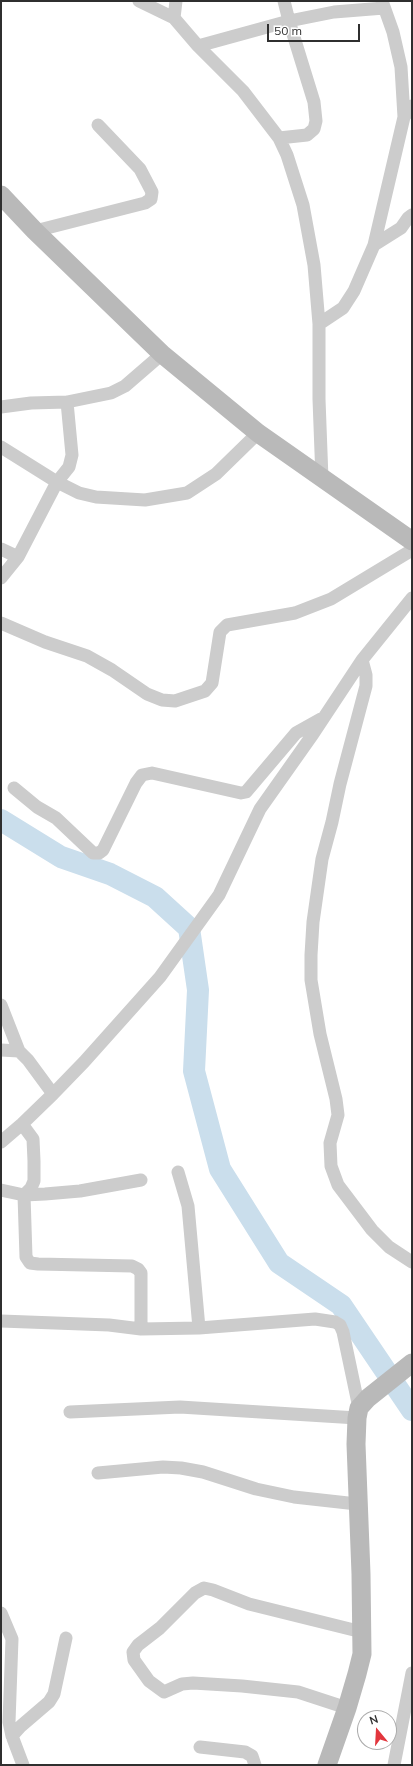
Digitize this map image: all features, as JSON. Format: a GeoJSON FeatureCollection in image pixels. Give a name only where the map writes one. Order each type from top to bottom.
{"type":"FeatureCollection","features":[{"type":"Feature","properties":{"kind":"main road"},"geometry":{"type":"LineString","coordinates":[[1,195],[35,231],[162,354],[258,433],[412,541]]}},
{"type":"Feature","properties":{"kind":"main road"},"geometry":{"type":"LineString","coordinates":[[327,1765],[347,1708],[362,1654],[357,1504],[358,1413],[368,1398],[408,1366]]}},
{"type":"Feature","properties":{"kind":"street"},"geometry":{"type":"LineString","coordinates":[[139,1],[174,18],[198,46],[244,91],[280,138],[287,155],[303,205],[314,264],[319,324],[319,399],[322,479]]}},
{"type":"Feature","properties":{"kind":"street"},"geometry":{"type":"LineString","coordinates":[[174,18],[176,1]]}},
{"type":"Feature","properties":{"kind":"street"},"geometry":{"type":"LineString","coordinates":[[280,138],[307,135],[314,129],[316,121],[314,102],[284,1]]}},
{"type":"Feature","properties":{"kind":"street"},"geometry":{"type":"LineString","coordinates":[[198,46],[289,21],[383,4],[393,32],[401,67],[404,117],[374,245],[354,291],[343,308],[319,324]]}},
{"type":"Feature","properties":{"kind":"street"},"geometry":{"type":"LineString","coordinates":[[404,117],[412,106]]}},
{"type":"Feature","properties":{"kind":"street"},"geometry":{"type":"LineString","coordinates":[[35,231],[144,203],[151,199],[152,192],[140,169],[98,125]]}},
{"type":"Feature","properties":{"kind":"street"},"geometry":{"type":"LineString","coordinates":[[374,245],[401,228],[412,215]]}},
{"type":"Feature","properties":{"kind":"street"},"geometry":{"type":"LineString","coordinates":[[1,407],[31,403],[67,402],[111,393],[124,386],[162,354]]}},
{"type":"Feature","properties":{"kind":"street"},"geometry":{"type":"LineString","coordinates":[[1,578],[18,557],[57,482],[69,467],[72,455],[67,402]]}},
{"type":"Feature","properties":{"kind":"street"},"geometry":{"type":"LineString","coordinates":[[1,447],[57,482],[79,493],[96,497],[145,500],[187,492],[216,474],[258,433]]}},
{"type":"Feature","properties":{"kind":"street"},"geometry":{"type":"LineString","coordinates":[[1,549],[18,557]]}},
{"type":"Feature","properties":{"kind":"street"},"geometry":{"type":"LineString","coordinates":[[1,622],[45,642],[87,656],[112,670],[147,694],[162,700],[175,701],[205,691],[212,683],[220,632],[227,625],[295,613],[331,599],[412,550]]}},
{"type":"Feature","properties":{"kind":"street"},"geometry":{"type":"LineString","coordinates":[[1,1142],[22,1124],[84,1062],[160,977],[219,895],[260,809],[325,717],[362,660],[412,598]]}},
{"type":"Feature","properties":{"kind":"street"},"geometry":{"type":"LineString","coordinates":[[362,660],[366,676],[366,686],[322,859],[312,922],[311,980],[320,1034],[336,1099],[338,1115],[330,1143],[330,1166],[338,1185],[372,1230],[388,1247],[411,1259]]}},
{"type":"Feature","properties":{"kind":"street"},"geometry":{"type":"LineString","coordinates":[[14,788],[37,807],[56,818],[93,853],[99,854],[103,850],[136,783],[142,775],[152,773],[241,793],[246,792],[296,733],[325,717]]}},
{"type":"Feature","properties":{"kind":"street"},"geometry":{"type":"LineString","coordinates":[[1,1005],[19,1051],[28,1060],[53,1094]]}},
{"type":"Feature","properties":{"kind":"street"},"geometry":{"type":"LineString","coordinates":[[1,1050],[19,1051]]}},
{"type":"Feature","properties":{"kind":"street"},"geometry":{"type":"LineString","coordinates":[[22,1124],[32,1140],[34,1161],[34,1181],[31,1188],[24,1195],[26,1257],[30,1263],[132,1266],[138,1269],[141,1273],[141,1329]]}},
{"type":"Feature","properties":{"kind":"street"},"geometry":{"type":"LineString","coordinates":[[178,1172],[188,1206],[199,1328]]}},
{"type":"Feature","properties":{"kind":"street"},"geometry":{"type":"LineString","coordinates":[[1,1190],[24,1195],[80,1192],[141,1180]]}},
{"type":"Feature","properties":{"kind":"street"},"geometry":{"type":"LineString","coordinates":[[1,1321],[109,1325],[141,1329],[199,1328],[315,1319],[335,1322],[340,1325],[343,1332],[358,1413],[180,1407],[70,1412]]}},
{"type":"Feature","properties":{"kind":"street"},"geometry":{"type":"LineString","coordinates":[[98,1473],[163,1467],[181,1468],[203,1472],[256,1489],[294,1498],[357,1504]]}},
{"type":"Feature","properties":{"kind":"street"},"geometry":{"type":"LineString","coordinates":[[347,1708],[298,1692],[242,1686],[193,1683],[182,1684],[164,1692],[149,1681],[134,1660],[133,1652],[138,1645],[160,1628],[195,1593],[204,1588],[249,1604],[362,1632]]}},
{"type":"Feature","properties":{"kind":"street"},"geometry":{"type":"LineString","coordinates":[[1,1613],[12,1638],[9,1722],[12,1736],[23,1765]]}},
{"type":"Feature","properties":{"kind":"street"},"geometry":{"type":"LineString","coordinates":[[12,1736],[21,1726],[49,1702],[54,1694],[66,1638]]}},
{"type":"Feature","properties":{"kind":"street"},"geometry":{"type":"LineString","coordinates":[[394,1765],[412,1673]]}},
{"type":"Feature","properties":{"kind":"street"},"geometry":{"type":"LineString","coordinates":[[200,1747],[245,1752],[252,1756],[255,1765]]}},
{"type":"Feature","properties":{"kind":"waterway"},"geometry":{"type":"LineString","coordinates":[[1,820],[61,857],[110,874],[155,897],[189,928],[198,990],[194,1071],[220,1169],[279,1263],[341,1305],[412,1410]]}}]}
